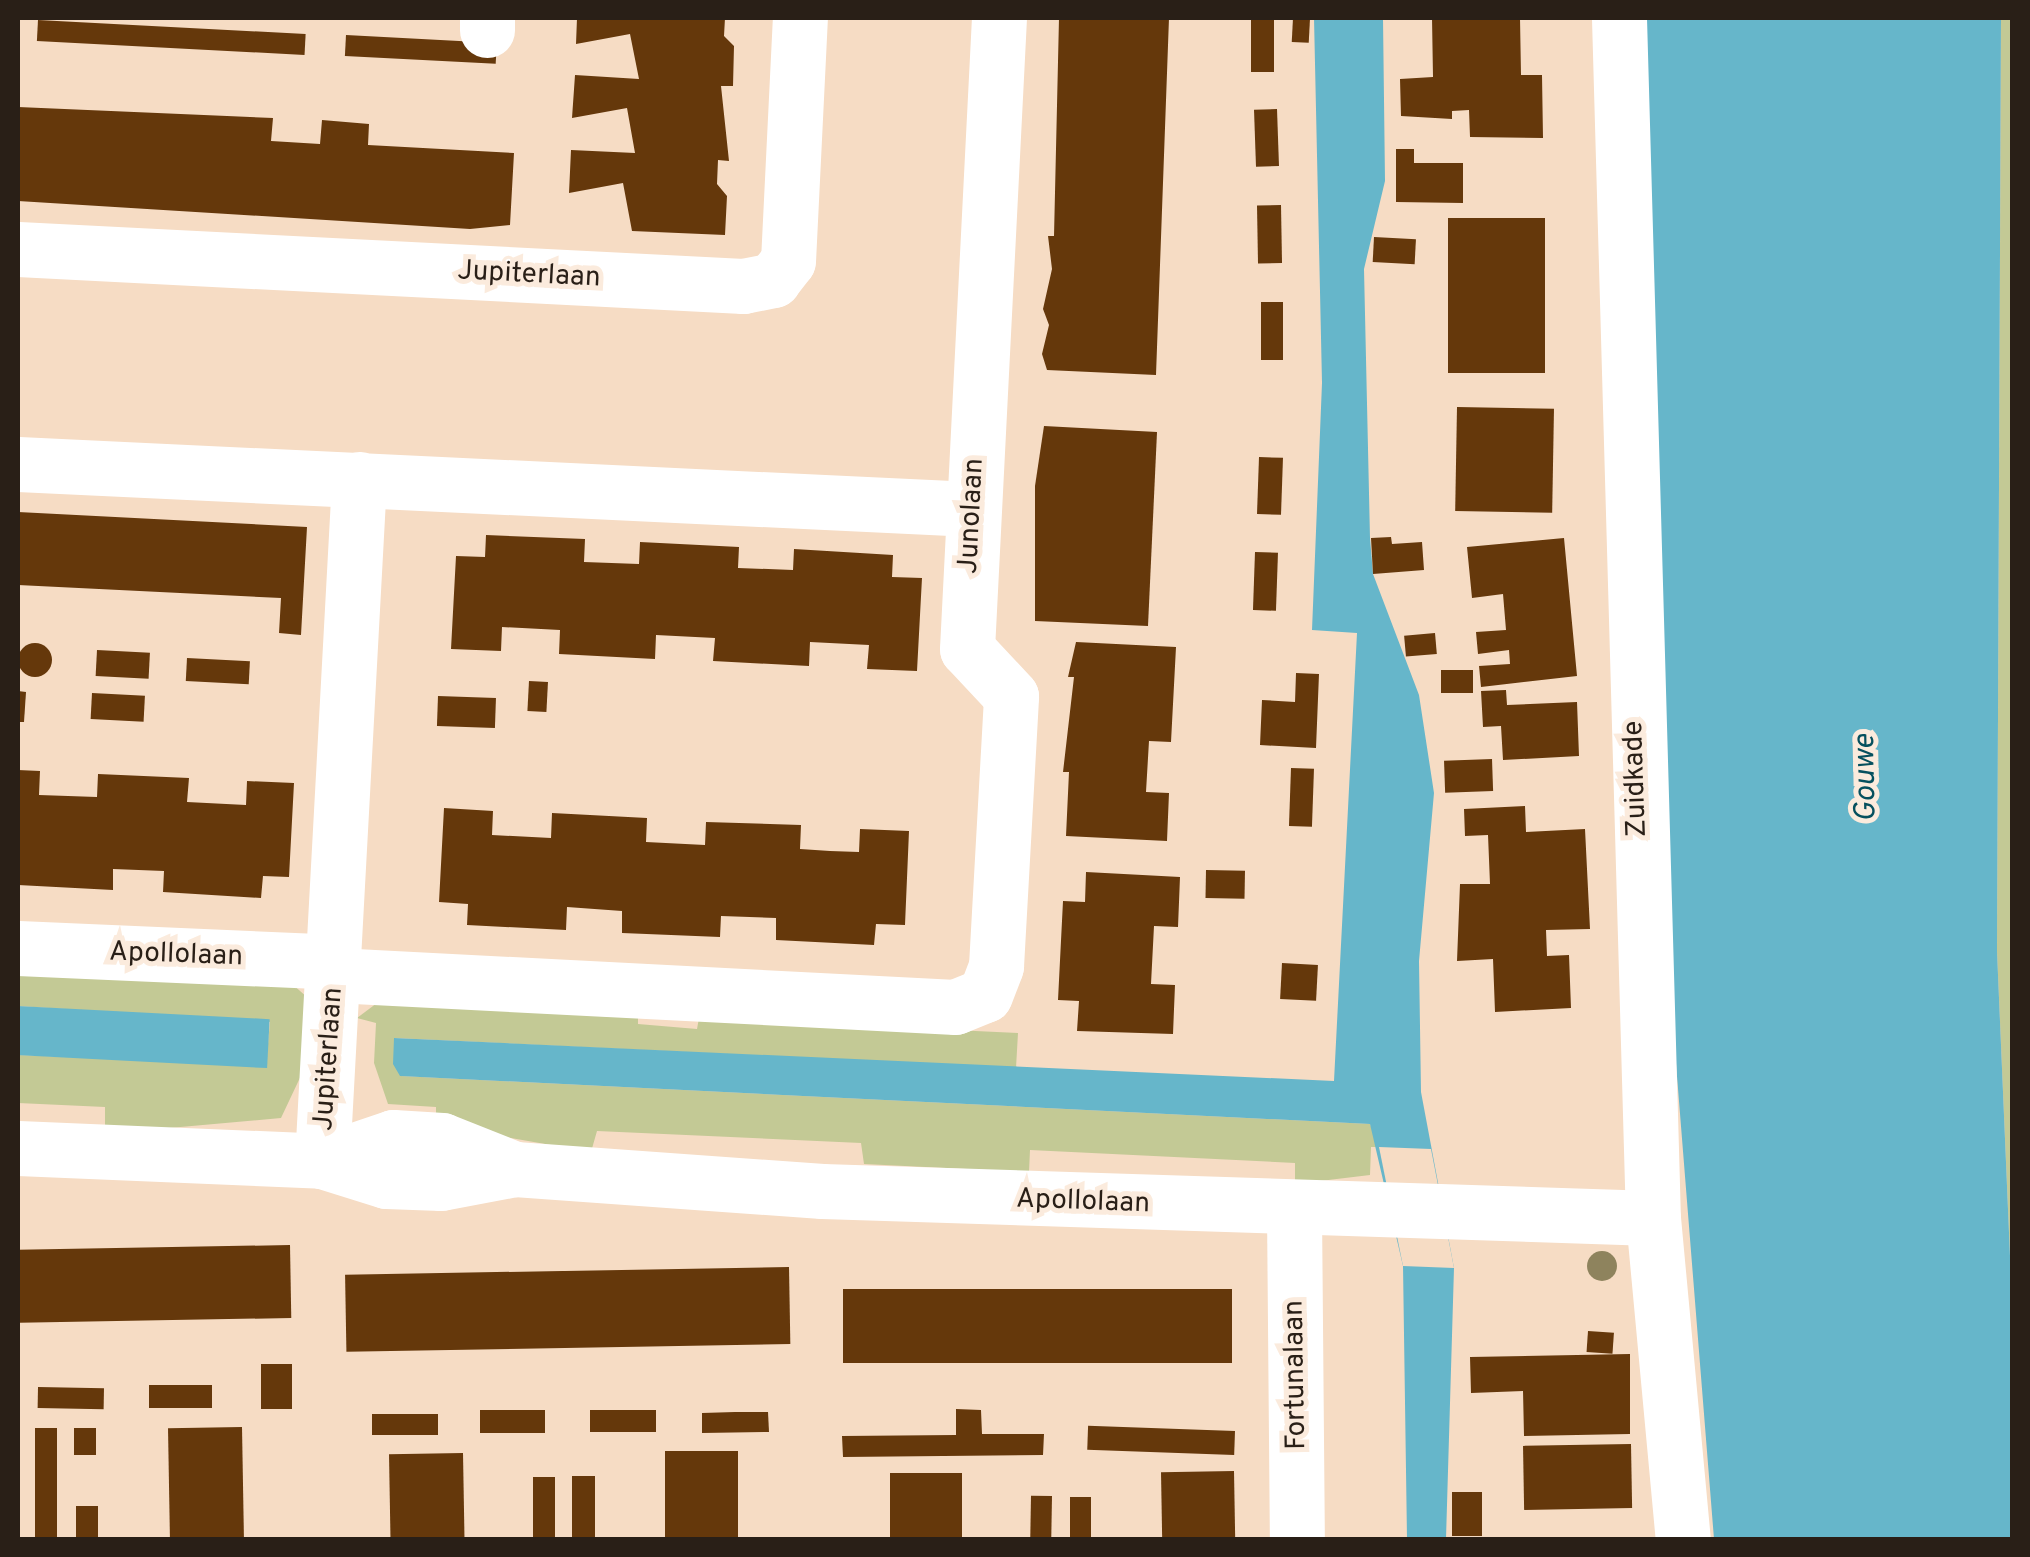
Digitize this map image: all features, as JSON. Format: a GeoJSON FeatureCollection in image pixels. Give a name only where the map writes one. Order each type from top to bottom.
{"type":"FeatureCollection","features":[{"type":"Feature","properties":{"kind":"street","name":"Jupiterlaan"},"geometry":{"type":"LineString","coordinates":[[18,249],[724,285],[773,280],[788,262],[800,18]]}},
{"type":"Feature","properties":{"kind":"street","name":"Junolaan"},"geometry":{"type":"LineString","coordinates":[[985,995],[996,966],[1011,696],[967,649],[1000,18]]}},
{"type":"Feature","properties":{"kind":"street","name":"Zuidkade"},"geometry":{"type":"LineString","coordinates":[[1620,18],[1652,1218],[1683,1540]]}},
{"type":"Feature","properties":{"kind":"street"},"geometry":{"type":"LineString","coordinates":[[18,464],[972,510]]}},
{"type":"Feature","properties":{"kind":"street","name":"Jupiterlaan"},"geometry":{"type":"LineString","coordinates":[[322,1161],[359,478]]}},
{"type":"Feature","properties":{"kind":"street","name":"Apollolaan"},"geometry":{"type":"LineString","coordinates":[[18,948],[955,1007],[985,995]]}},
{"type":"Feature","properties":{"kind":"street","name":"Apollolaan"},"geometry":{"type":"LineString","coordinates":[[18,1148],[322,1161],[408,1182],[514,1169],[1294,1210],[1417,1209],[1652,1218]]}},
{"type":"Feature","properties":{"kind":"street","name":"Fortunalaan"},"geometry":{"type":"LineString","coordinates":[[1294,1210],[1297,1540]]}},
{"type":"Feature","properties":{"kind":"green space"},"geometry":{"type":"Polygon","coordinates":[[[2001,18],[2012,18],[2012,1303],[1997,951],[2001,18]]]}},
{"type":"Feature","properties":{"kind":"green space"},"geometry":{"type":"Polygon","coordinates":[[[18,967],[290,982],[309,999],[306,1065],[281,1118],[147,1130],[105,1126],[105,1107],[18,1103],[18,1055],[266,1065],[270,1022],[18,1006],[18,967]]]}},
{"type":"Feature","properties":{"kind":"green space"},"geometry":{"type":"Polygon","coordinates":[[[377,1003],[638,1015],[638,1024],[697,1029],[699,1018],[1018,1033],[1016,1068],[395,1038],[401,1076],[1370,1124],[1379,1147],[1371,1147],[1370,1175],[1295,1184],[1295,1163],[1030,1150],[1029,1172],[864,1164],[861,1143],[597,1131],[591,1152],[436,1125],[436,1107],[388,1104],[374,1063],[376,1023],[357,1018],[377,1003]]]}},
{"type":"Feature","properties":{"kind":"water"},"geometry":{"type":"Polygon","coordinates":[[[1314,18],[1383,18],[1385,181],[1364,269],[1370,538],[1373,574],[1419,695],[1434,793],[1419,961],[1421,1092],[1454,1268],[1446,1539],[1407,1539],[1403,1266],[1370,1124],[400,1076],[393,1064],[394,1038],[1334,1081],[1357,633],[1312,630],[1322,383],[1314,18]]]}},
{"type":"Feature","properties":{"kind":"water","name":"Gouwe"},"geometry":{"type":"Polygon","coordinates":[[[1640,18],[2001,18],[1997,951],[2012,1303],[2012,1539],[1714,1539],[1667,951],[1640,18]]]}},
{"type":"Feature","properties":{"kind":"water"},"geometry":{"type":"Polygon","coordinates":[[[18,1006],[270,1019],[267,1068],[18,1055],[18,1006]]]}},
{"type":"Feature","properties":{"kind":"pier"},"geometry":{"type":"Polygon","coordinates":[[[1379,1147],[1431,1149],[1454,1268],[1403,1266],[1379,1147]]]}},
{"type":"Feature","properties":{"kind":"building"},"geometry":{"type":"Polygon","coordinates":[[[577,18],[725,18],[724,36],[734,46],[733,86],[721,86],[729,161],[718,160],[717,184],[727,196],[725,235],[632,231],[623,183],[569,193],[571,150],[635,153],[627,108],[572,118],[575,75],[639,79],[630,34],[576,44],[577,18]]]}},
{"type":"Feature","properties":{"kind":"building"},"geometry":{"type":"Polygon","coordinates":[[[1059,18],[1169,18],[1156,375],[1047,370],[1042,354],[1049,325],[1043,309],[1052,269],[1048,236],[1054,236],[1059,18]]]}},
{"type":"Feature","properties":{"kind":"building"},"geometry":{"type":"Polygon","coordinates":[[[1251,18],[1274,18],[1274,72],[1251,72],[1251,18]]]}},
{"type":"Feature","properties":{"kind":"building"},"geometry":{"type":"Polygon","coordinates":[[[1293,18],[1310,19],[1309,43],[1292,42],[1293,18]]]}},
{"type":"Feature","properties":{"kind":"building"},"geometry":{"type":"Polygon","coordinates":[[[1432,18],[1520,18],[1521,75],[1542,75],[1543,138],[1470,137],[1469,110],[1452,111],[1452,119],[1401,116],[1400,79],[1433,77],[1432,18]]]}},
{"type":"Feature","properties":{"kind":"building"},"geometry":{"type":"Polygon","coordinates":[[[38,20],[306,34],[305,55],[37,41],[38,20]]]}},
{"type":"Feature","properties":{"kind":"building"},"geometry":{"type":"Polygon","coordinates":[[[346,35],[497,43],[496,64],[345,56],[346,35]]]}},
{"type":"Feature","properties":{"kind":"building"},"geometry":{"type":"Polygon","coordinates":[[[18,107],[273,118],[271,141],[320,144],[322,120],[369,124],[368,145],[514,153],[510,225],[470,229],[18,201],[18,107]]]}},
{"type":"Feature","properties":{"kind":"building"},"geometry":{"type":"Polygon","coordinates":[[[1277,109],[1279,166],[1256,167],[1254,110],[1277,109]]]}},
{"type":"Feature","properties":{"kind":"building"},"geometry":{"type":"Polygon","coordinates":[[[1396,149],[1414,149],[1414,163],[1463,163],[1463,203],[1396,202],[1396,149]]]}},
{"type":"Feature","properties":{"kind":"building"},"geometry":{"type":"Polygon","coordinates":[[[1257,205],[1281,205],[1282,263],[1258,263],[1257,205]]]}},
{"type":"Feature","properties":{"kind":"building"},"geometry":{"type":"Polygon","coordinates":[[[1448,218],[1545,218],[1545,373],[1448,373],[1448,218]]]}},
{"type":"Feature","properties":{"kind":"building"},"geometry":{"type":"Polygon","coordinates":[[[1374,237],[1416,239],[1415,264],[1373,262],[1374,237]]]}},
{"type":"Feature","properties":{"kind":"building"},"geometry":{"type":"Polygon","coordinates":[[[1261,302],[1283,302],[1283,360],[1261,360],[1261,302]]]}},
{"type":"Feature","properties":{"kind":"building"},"geometry":{"type":"Polygon","coordinates":[[[1457,407],[1554,409],[1552,513],[1455,511],[1457,407]]]}},
{"type":"Feature","properties":{"kind":"building"},"geometry":{"type":"Polygon","coordinates":[[[1044,426],[1157,432],[1148,626],[1035,621],[1035,486],[1044,426]]]}},
{"type":"Feature","properties":{"kind":"building"},"geometry":{"type":"Polygon","coordinates":[[[1259,457],[1283,458],[1281,515],[1257,514],[1259,457]]]}},
{"type":"Feature","properties":{"kind":"building"},"geometry":{"type":"Polygon","coordinates":[[[18,512],[307,527],[301,635],[279,633],[281,598],[18,585],[18,512]]]}},
{"type":"Feature","properties":{"kind":"building"},"geometry":{"type":"Polygon","coordinates":[[[486,535],[585,539],[584,562],[639,564],[640,542],[739,547],[738,568],[793,570],[794,549],[893,555],[892,577],[922,578],[917,671],[867,669],[869,645],[810,642],[809,666],[713,661],[715,638],[656,635],[655,659],[559,654],[560,630],[502,627],[501,651],[451,649],[456,556],[485,557],[486,535]]]}},
{"type":"Feature","properties":{"kind":"building"},"geometry":{"type":"Polygon","coordinates":[[[1391,537],[1392,544],[1422,542],[1424,570],[1373,574],[1371,538],[1391,537]]]}},
{"type":"Feature","properties":{"kind":"building"},"geometry":{"type":"Polygon","coordinates":[[[1564,538],[1577,676],[1481,687],[1479,666],[1510,664],[1509,650],[1478,654],[1476,632],[1506,630],[1503,594],[1472,598],[1467,547],[1564,538]]]}},
{"type":"Feature","properties":{"kind":"building"},"geometry":{"type":"Polygon","coordinates":[[[1255,552],[1278,553],[1276,611],[1253,610],[1255,552]]]}},
{"type":"Feature","properties":{"kind":"building"},"geometry":{"type":"Polygon","coordinates":[[[1435,633],[1437,654],[1406,657],[1404,636],[1435,633]]]}},
{"type":"Feature","properties":{"kind":"building"},"geometry":{"type":"Polygon","coordinates":[[[1076,642],[1176,647],[1171,742],[1149,741],[1146,792],[1169,793],[1167,841],[1066,836],[1069,772],[1063,772],[1074,677],[1068,677],[1076,642]]]}},
{"type":"Feature","properties":{"kind":"building"},"geometry":{"type":"Polygon","coordinates":[[[35,643],[47,648],[52,660],[47,672],[35,677],[23,672],[18,660],[23,648],[35,643]]]}},
{"type":"Feature","properties":{"kind":"building"},"geometry":{"type":"Polygon","coordinates":[[[97,650],[150,653],[149,679],[96,676],[97,650]]]}},
{"type":"Feature","properties":{"kind":"building"},"geometry":{"type":"Polygon","coordinates":[[[187,658],[250,661],[249,684],[186,681],[187,658]]]}},
{"type":"Feature","properties":{"kind":"building"},"geometry":{"type":"Polygon","coordinates":[[[1441,670],[1473,670],[1473,693],[1441,693],[1441,670]]]}},
{"type":"Feature","properties":{"kind":"building"},"geometry":{"type":"Polygon","coordinates":[[[1296,673],[1319,674],[1316,748],[1260,745],[1262,700],[1295,702],[1296,673]]]}},
{"type":"Feature","properties":{"kind":"building"},"geometry":{"type":"Polygon","coordinates":[[[529,681],[548,682],[546,712],[527,711],[529,681]]]}},
{"type":"Feature","properties":{"kind":"building"},"geometry":{"type":"Polygon","coordinates":[[[1506,690],[1507,705],[1577,702],[1579,756],[1503,760],[1501,726],[1483,727],[1481,691],[1506,690]]]}},
{"type":"Feature","properties":{"kind":"building"},"geometry":{"type":"Polygon","coordinates":[[[18,691],[26,692],[24,722],[18,722],[18,691]]]}},
{"type":"Feature","properties":{"kind":"building"},"geometry":{"type":"Polygon","coordinates":[[[92,693],[145,696],[144,722],[91,719],[92,693]]]}},
{"type":"Feature","properties":{"kind":"building"},"geometry":{"type":"Polygon","coordinates":[[[438,696],[496,698],[495,728],[437,726],[438,696]]]}},
{"type":"Feature","properties":{"kind":"building"},"geometry":{"type":"Polygon","coordinates":[[[1492,759],[1493,791],[1445,793],[1444,761],[1492,759]]]}},
{"type":"Feature","properties":{"kind":"building"},"geometry":{"type":"Polygon","coordinates":[[[1291,768],[1314,769],[1312,827],[1289,826],[1291,768]]]}},
{"type":"Feature","properties":{"kind":"building"},"geometry":{"type":"Polygon","coordinates":[[[18,770],[40,771],[39,795],[97,797],[98,774],[189,778],[187,802],[246,805],[247,781],[294,783],[289,877],[263,876],[261,898],[163,892],[164,871],[113,869],[113,890],[18,885],[18,770]]]}},
{"type":"Feature","properties":{"kind":"building"},"geometry":{"type":"Polygon","coordinates":[[[1525,806],[1526,832],[1585,829],[1590,929],[1546,930],[1547,956],[1569,955],[1571,1008],[1495,1012],[1493,959],[1457,961],[1460,884],[1490,884],[1488,835],[1465,836],[1464,809],[1525,806]]]}},
{"type":"Feature","properties":{"kind":"building"},"geometry":{"type":"Polygon","coordinates":[[[444,808],[493,811],[492,835],[551,838],[552,813],[647,818],[646,842],[705,845],[706,822],[801,825],[800,849],[830,851],[859,852],[860,829],[909,831],[905,925],[876,924],[874,945],[776,940],[776,918],[721,916],[720,937],[622,933],[622,911],[567,907],[566,930],[467,925],[468,904],[439,902],[444,808]]]}},
{"type":"Feature","properties":{"kind":"building"},"geometry":{"type":"Polygon","coordinates":[[[1206,870],[1245,871],[1245,899],[1206,898],[1206,870]]]}},
{"type":"Feature","properties":{"kind":"building"},"geometry":{"type":"Polygon","coordinates":[[[1086,872],[1180,877],[1178,927],[1154,926],[1151,984],[1175,985],[1173,1034],[1077,1031],[1079,1001],[1058,1000],[1063,901],[1085,902],[1086,872]]]}},
{"type":"Feature","properties":{"kind":"building"},"geometry":{"type":"Polygon","coordinates":[[[1282,963],[1318,965],[1316,1001],[1280,999],[1282,963]]]}},
{"type":"Feature","properties":{"kind":"building"},"geometry":{"type":"Polygon","coordinates":[[[290,1245],[291,1318],[19,1323],[18,1250],[290,1245]]]}},
{"type":"Feature","properties":{"kind":"building"},"geometry":{"type":"Polygon","coordinates":[[[789,1267],[790,1344],[346,1352],[345,1275],[789,1267]]]}},
{"type":"Feature","properties":{"kind":"building"},"geometry":{"type":"Polygon","coordinates":[[[843,1289],[1232,1289],[1232,1363],[843,1363],[843,1289]]]}},
{"type":"Feature","properties":{"kind":"building"},"geometry":{"type":"Polygon","coordinates":[[[1588,1331],[1614,1333],[1612,1354],[1587,1352],[1588,1331]]]}},
{"type":"Feature","properties":{"kind":"building"},"geometry":{"type":"Polygon","coordinates":[[[1630,1354],[1630,1434],[1524,1436],[1523,1391],[1471,1393],[1470,1357],[1630,1354]]]}},
{"type":"Feature","properties":{"kind":"building"},"geometry":{"type":"Polygon","coordinates":[[[261,1364],[292,1364],[292,1409],[261,1409],[261,1364]]]}},
{"type":"Feature","properties":{"kind":"building"},"geometry":{"type":"Polygon","coordinates":[[[149,1385],[212,1385],[212,1408],[149,1408],[149,1385]]]}},
{"type":"Feature","properties":{"kind":"building"},"geometry":{"type":"Polygon","coordinates":[[[38,1387],[104,1388],[104,1409],[38,1408],[38,1387]]]}},
{"type":"Feature","properties":{"kind":"building"},"geometry":{"type":"Polygon","coordinates":[[[956,1409],[981,1410],[982,1434],[1044,1434],[1043,1455],[843,1457],[842,1436],[956,1435],[956,1409]]]}},
{"type":"Feature","properties":{"kind":"building"},"geometry":{"type":"Polygon","coordinates":[[[480,1410],[545,1410],[545,1433],[480,1433],[480,1410]]]}},
{"type":"Feature","properties":{"kind":"building"},"geometry":{"type":"Polygon","coordinates":[[[590,1410],[656,1410],[656,1432],[590,1432],[590,1410]]]}},
{"type":"Feature","properties":{"kind":"building"},"geometry":{"type":"Polygon","coordinates":[[[768,1412],[769,1432],[702,1433],[702,1413],[768,1412]]]}},
{"type":"Feature","properties":{"kind":"building"},"geometry":{"type":"Polygon","coordinates":[[[372,1414],[438,1414],[438,1435],[372,1435],[372,1414]]]}},
{"type":"Feature","properties":{"kind":"building"},"geometry":{"type":"Polygon","coordinates":[[[1088,1426],[1235,1431],[1234,1455],[1087,1450],[1088,1426]]]}},
{"type":"Feature","properties":{"kind":"building"},"geometry":{"type":"Polygon","coordinates":[[[242,1427],[244,1540],[170,1540],[168,1428],[242,1427]]]}},
{"type":"Feature","properties":{"kind":"building"},"geometry":{"type":"Polygon","coordinates":[[[35,1428],[57,1428],[57,1540],[35,1540],[35,1428]]]}},
{"type":"Feature","properties":{"kind":"building"},"geometry":{"type":"Polygon","coordinates":[[[74,1428],[96,1428],[96,1455],[74,1455],[74,1428]]]}},
{"type":"Feature","properties":{"kind":"building"},"geometry":{"type":"Polygon","coordinates":[[[1631,1444],[1632,1508],[1524,1510],[1523,1446],[1631,1444]]]}},
{"type":"Feature","properties":{"kind":"building"},"geometry":{"type":"Polygon","coordinates":[[[665,1451],[738,1451],[738,1540],[665,1540],[665,1451]]]}},
{"type":"Feature","properties":{"kind":"building"},"geometry":{"type":"Polygon","coordinates":[[[463,1453],[465,1540],[391,1540],[389,1454],[463,1453]]]}},
{"type":"Feature","properties":{"kind":"building"},"geometry":{"type":"Polygon","coordinates":[[[1234,1471],[1235,1540],[1162,1540],[1161,1472],[1234,1471]]]}},
{"type":"Feature","properties":{"kind":"building"},"geometry":{"type":"Polygon","coordinates":[[[890,1473],[962,1473],[962,1540],[890,1540],[890,1473]]]}},
{"type":"Feature","properties":{"kind":"building"},"geometry":{"type":"Polygon","coordinates":[[[572,1476],[595,1476],[595,1540],[572,1540],[572,1476]]]}},
{"type":"Feature","properties":{"kind":"building"},"geometry":{"type":"Polygon","coordinates":[[[533,1477],[555,1477],[555,1540],[533,1540],[533,1477]]]}},
{"type":"Feature","properties":{"kind":"building"},"geometry":{"type":"Polygon","coordinates":[[[1452,1492],[1482,1492],[1482,1536],[1452,1536],[1452,1492]]]}},
{"type":"Feature","properties":{"kind":"building"},"geometry":{"type":"Polygon","coordinates":[[[1031,1496],[1052,1496],[1051,1540],[1030,1540],[1031,1496]]]}},
{"type":"Feature","properties":{"kind":"building"},"geometry":{"type":"Polygon","coordinates":[[[1070,1497],[1091,1497],[1091,1540],[1070,1540],[1070,1497]]]}},
{"type":"Feature","properties":{"kind":"building"},"geometry":{"type":"Polygon","coordinates":[[[76,1506],[98,1506],[98,1540],[76,1540],[76,1506]]]}}]}
